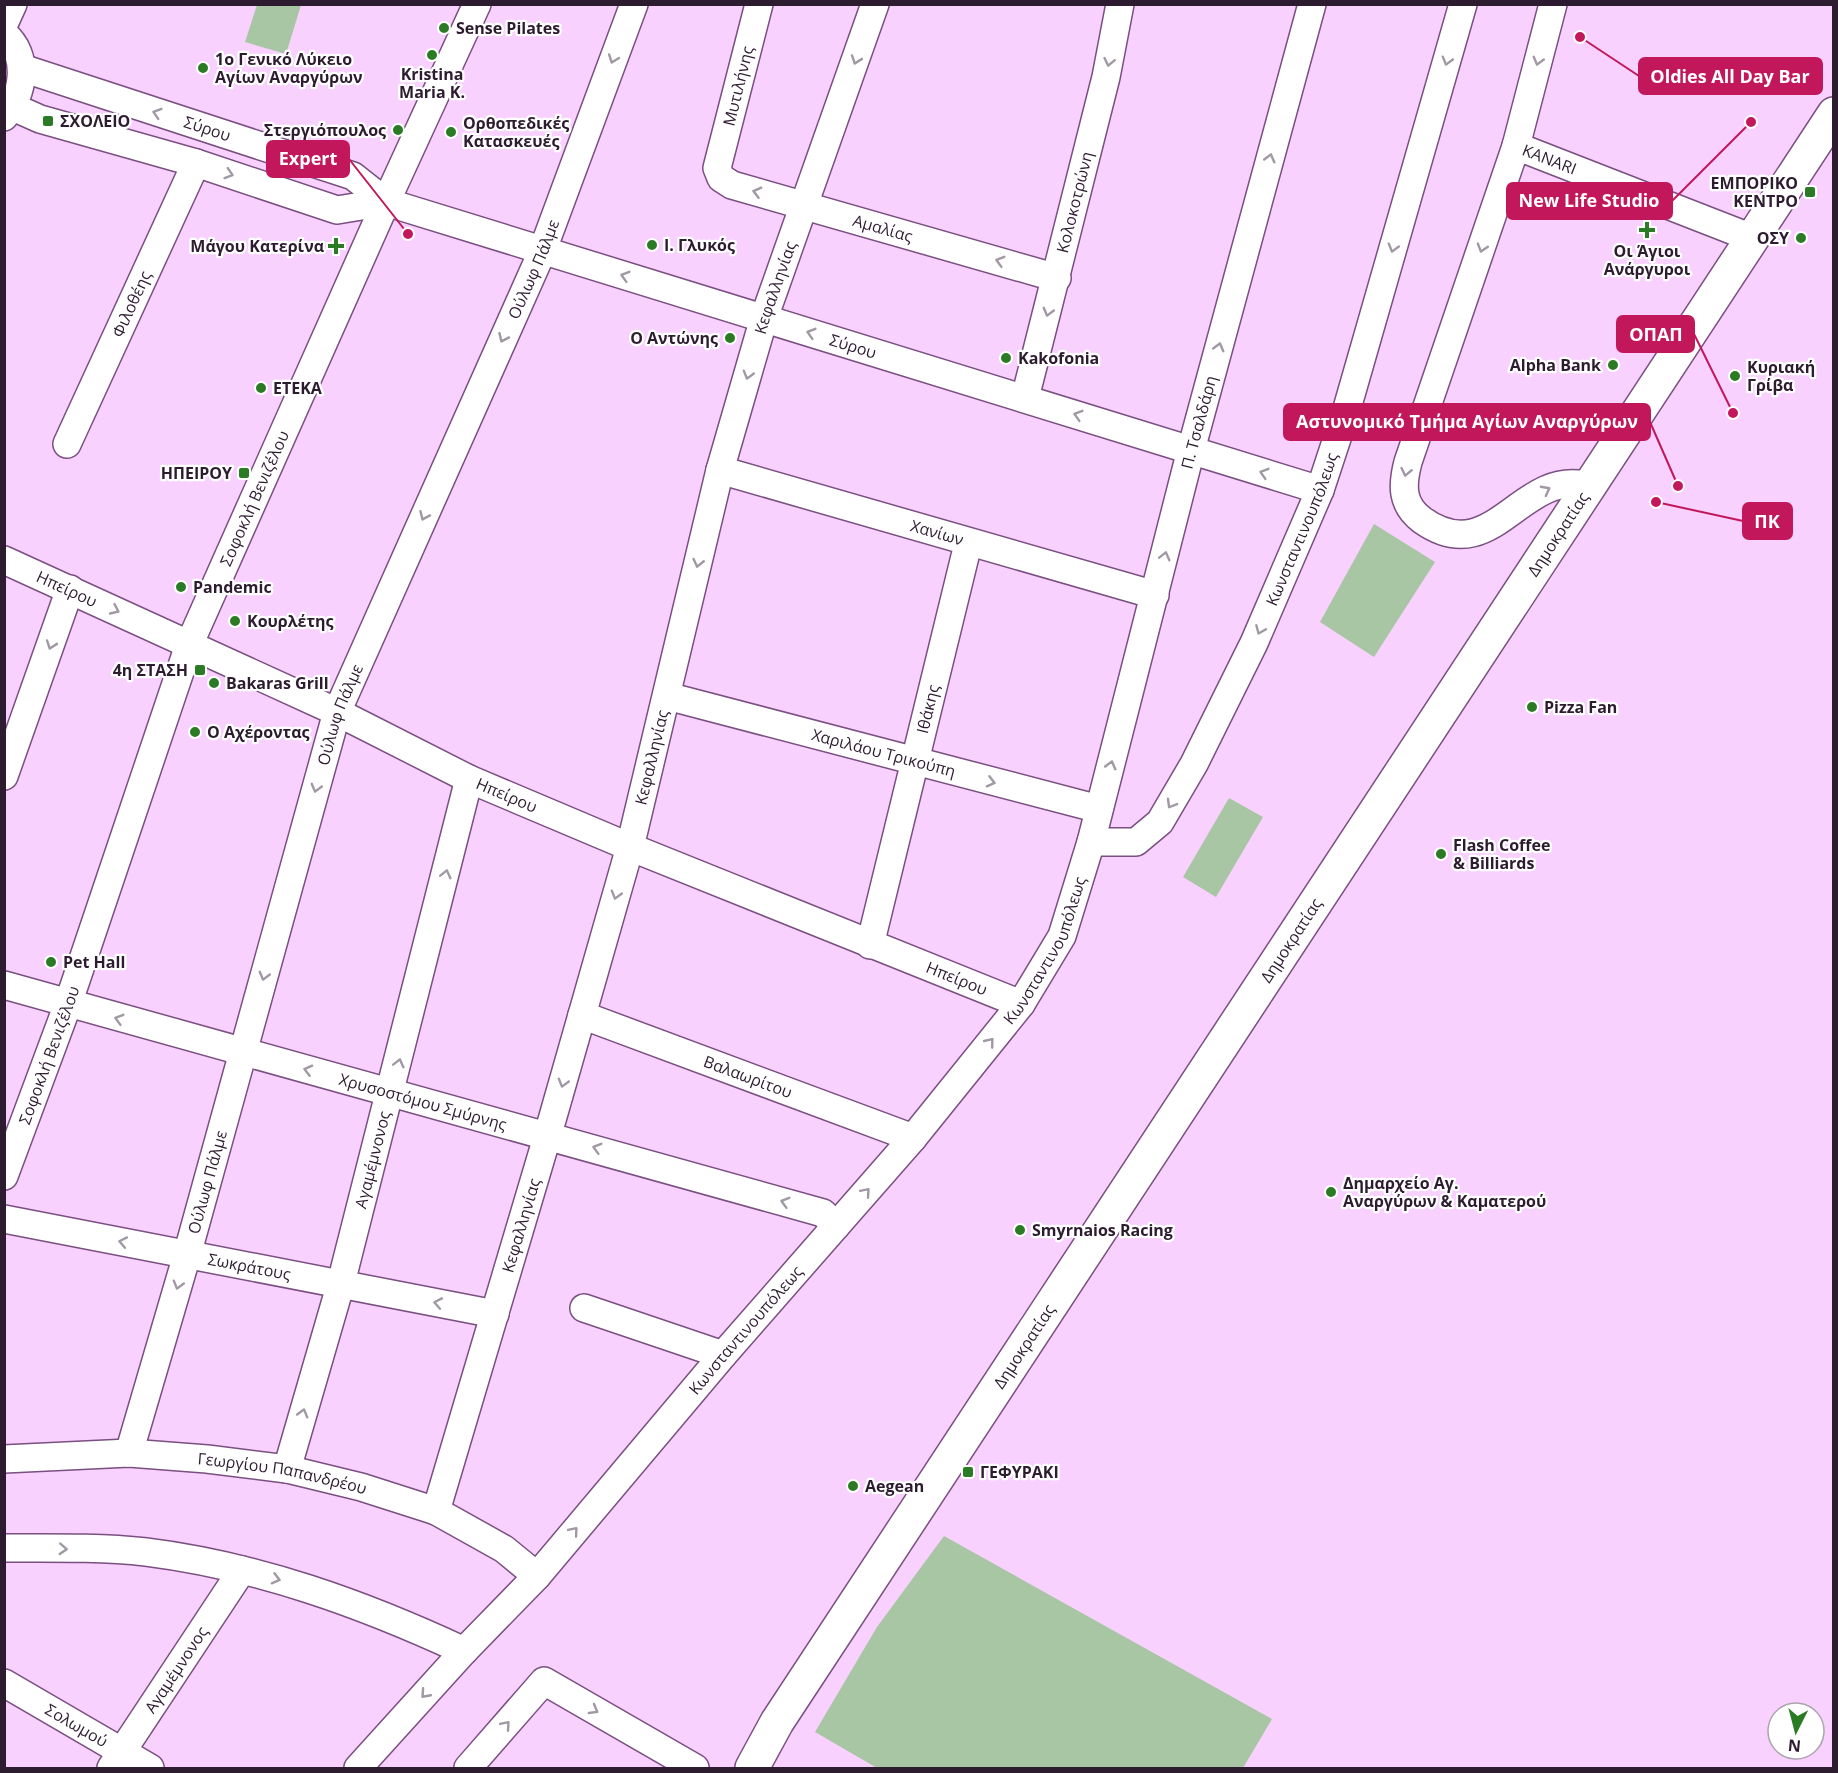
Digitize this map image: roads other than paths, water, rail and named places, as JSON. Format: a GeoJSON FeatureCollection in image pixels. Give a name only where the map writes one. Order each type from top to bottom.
{"type":"FeatureCollection","features":[{"type":"Feature","properties":{"kind":"main road","name":"Δημοκρατίας"},"geometry":{"type":"LineString","coordinates":[[752,1768],[777,1722],[1833,114]]}},
{"type":"Feature","properties":{"kind":"street"},"geometry":{"type":"LineString","coordinates":[[4,24],[13,4]]}},
{"type":"Feature","properties":{"kind":"street","name":"Σοφοκλή Βενιζέλου"},"geometry":{"type":"LineString","coordinates":[[4,1176],[68,1005],[189,645],[386,202],[477,4]]}},
{"type":"Feature","properties":{"kind":"street","name":"Ούλωφ Πάλμε"},"geometry":{"type":"LineString","coordinates":[[129,1453],[187,1255],[337,712],[542,252],[634,4]]}},
{"type":"Feature","properties":{"kind":"street","name":"Μυτιλήνης"},"geometry":{"type":"LineString","coordinates":[[717,168],[759,4]]}},
{"type":"Feature","properties":{"kind":"street","name":"Κεφαλληνίας"},"geometry":{"type":"LineString","coordinates":[[436,1511],[630,848],[720,470],[764,318],[875,4]]}},
{"type":"Feature","properties":{"kind":"street","name":"Κολοκοτρώνη"},"geometry":{"type":"LineString","coordinates":[[1025,398],[1057,278],[1120,4]]}},
{"type":"Feature","properties":{"kind":"street","name":"Π. Τσαλδάρη"},"geometry":{"type":"LineString","coordinates":[[1091,842],[1191,450],[1312,4]]}},
{"type":"Feature","properties":{"kind":"street","name":"Κωνσταντινουπόλεως"},"geometry":{"type":"LineString","coordinates":[[358,1768],[537,1576],[723,1355],[913,1138],[1021,1004],[1062,936],[1091,842],[1136,842],[1160,822],[1194,764],[1254,643],[1320,490],[1348,405],[1463,4]]}},
{"type":"Feature","properties":{"kind":"street"},"geometry":{"type":"LineString","coordinates":[[1553,4],[1516,146],[1408,462],[1404,482],[1405,500],[1411,510],[1428,524],[1440,531],[1460,536],[1478,531],[1519,508],[1546,488],[1575,483],[1584,485],[1587,489]]}},
{"type":"Feature","properties":{"kind":"street"},"geometry":{"type":"LineString","coordinates":[[4,34],[17,51],[21,68],[21,88],[9,112]]}},
{"type":"Feature","properties":{"kind":"street","name":"Σύρου"},"geometry":{"type":"LineString","coordinates":[[21,68],[353,176],[386,202],[542,252],[764,318],[1320,490]]}},
{"type":"Feature","properties":{"kind":"street","name":"Σύρου"},"geometry":{"type":"LineString","coordinates":[[9,112],[40,118],[196,163],[337,210],[386,202]]}},
{"type":"Feature","properties":{"kind":"street","name":"KANARI"},"geometry":{"type":"LineString","coordinates":[[1516,146],[1752,238]]}},
{"type":"Feature","properties":{"kind":"street","name":"Φιλοθέης"},"geometry":{"type":"LineString","coordinates":[[67,444],[196,163]]}},
{"type":"Feature","properties":{"kind":"street","name":"Αμαλίας"},"geometry":{"type":"LineString","coordinates":[[717,168],[721,178],[732,185],[1057,278]]}},
{"type":"Feature","properties":{"kind":"street","name":"Χανίων"},"geometry":{"type":"LineString","coordinates":[[720,470],[1155,595]]}},
{"type":"Feature","properties":{"kind":"street","name":"Ιθάκης"},"geometry":{"type":"LineString","coordinates":[[870,945],[968,543]]}},
{"type":"Feature","properties":{"kind":"street","name":"Ηπείρου"},"geometry":{"type":"LineString","coordinates":[[4,560],[337,712],[469,779],[630,848],[1021,1004]]}},
{"type":"Feature","properties":{"kind":"street"},"geometry":{"type":"LineString","coordinates":[[4,776],[70,589]]}},
{"type":"Feature","properties":{"kind":"street","name":"Χαριλάου Τρικούπη"},"geometry":{"type":"LineString","coordinates":[[667,696],[1099,809]]}},
{"type":"Feature","properties":{"kind":"street","name":"Αγαμέμνονος"},"geometry":{"type":"LineString","coordinates":[[287,1470],[341,1283],[392,1091],[469,779]]}},
{"type":"Feature","properties":{"kind":"street","name":"Χρυσοστόμου Σμύρνης"},"geometry":{"type":"LineString","coordinates":[[4,985],[243,1053],[548,1134],[823,1213],[836,1226]]}},
{"type":"Feature","properties":{"kind":"street","name":"Βαλαωρίτου"},"geometry":{"type":"LineString","coordinates":[[582,1015],[913,1138]]}},
{"type":"Feature","properties":{"kind":"street","name":"Σωκράτους"},"geometry":{"type":"LineString","coordinates":[[4,1219],[495,1314]]}},
{"type":"Feature","properties":{"kind":"street"},"geometry":{"type":"LineString","coordinates":[[584,1308],[723,1355]]}},
{"type":"Feature","properties":{"kind":"street","name":"Γεωργίου Παπανδρέου"},"geometry":{"type":"LineString","coordinates":[[4,1459],[129,1453],[207,1459],[287,1470],[361,1487],[436,1511],[504,1549],[537,1576]]}},
{"type":"Feature","properties":{"kind":"street"},"geometry":{"type":"LineString","coordinates":[[4,1548],[146,1552],[242,1570],[309,1588],[399,1620],[465,1651]]}},
{"type":"Feature","properties":{"kind":"street","name":"Αγαμέμνονος"},"geometry":{"type":"LineString","coordinates":[[116,1760],[242,1570]]}},
{"type":"Feature","properties":{"kind":"street"},"geometry":{"type":"LineString","coordinates":[[468,1768],[544,1681],[695,1768]]}},
{"type":"Feature","properties":{"kind":"street","name":"Σολωμού"},"geometry":{"type":"LineString","coordinates":[[4,1683],[116,1760],[150,1768]]}},
{"type":"Feature","properties":{"kind":"place","name":"Sense Pilates"},"geometry":{"type":"Point","coordinates":[444,28]}},
{"type":"Feature","properties":{"kind":"place","name":"Oldies All Day Bar"},"geometry":{"type":"Point","coordinates":[1580,37]}},
{"type":"Feature","properties":{"kind":"place","name":"Kristina Maria K."},"geometry":{"type":"Point","coordinates":[432,55]}},
{"type":"Feature","properties":{"kind":"place","name":"1ο Γενικό Λύκειο Αγίων Αναργύρων"},"geometry":{"type":"Point","coordinates":[203,68]}},
{"type":"Feature","properties":{"kind":"place","name":"ΣΧΟΛΕΙΟ"},"geometry":{"type":"Point","coordinates":[48,121]}},
{"type":"Feature","properties":{"kind":"place","name":"New Life Studio"},"geometry":{"type":"Point","coordinates":[1751,122]}},
{"type":"Feature","properties":{"kind":"place","name":"Στεργιόπουλος"},"geometry":{"type":"Point","coordinates":[398,130]}},
{"type":"Feature","properties":{"kind":"place","name":"Ορθοπεδικές Κατασκευές"},"geometry":{"type":"Point","coordinates":[451,132]}},
{"type":"Feature","properties":{"kind":"place","name":"ΕΜΠΟΡΙΚΟ ΚΕΝΤΡΟ"},"geometry":{"type":"Point","coordinates":[1810,192]}},
{"type":"Feature","properties":{"kind":"place","name":"Οι Άγιοι Ανάργυροι"},"geometry":{"type":"Point","coordinates":[1647,230]}},
{"type":"Feature","properties":{"kind":"place","name":"Expert"},"geometry":{"type":"Point","coordinates":[408,234]}},
{"type":"Feature","properties":{"kind":"place","name":"ΟΣΥ"},"geometry":{"type":"Point","coordinates":[1801,238]}},
{"type":"Feature","properties":{"kind":"place","name":"Ι. Γλυκός"},"geometry":{"type":"Point","coordinates":[652,245]}},
{"type":"Feature","properties":{"kind":"place","name":"Μάγου Κατερίνα"},"geometry":{"type":"Point","coordinates":[336,246]}},
{"type":"Feature","properties":{"kind":"place","name":"Ο Αντώνης"},"geometry":{"type":"Point","coordinates":[730,338]}},
{"type":"Feature","properties":{"kind":"place","name":"Kakofonia"},"geometry":{"type":"Point","coordinates":[1006,358]}},
{"type":"Feature","properties":{"kind":"place","name":"Alpha Bank"},"geometry":{"type":"Point","coordinates":[1613,365]}},
{"type":"Feature","properties":{"kind":"place","name":"Κυριακή Γρίβα"},"geometry":{"type":"Point","coordinates":[1735,376]}},
{"type":"Feature","properties":{"kind":"place","name":"ΕΤΕΚΑ"},"geometry":{"type":"Point","coordinates":[261,388]}},
{"type":"Feature","properties":{"kind":"place","name":"ΟΠΑΠ"},"geometry":{"type":"Point","coordinates":[1733,413]}},
{"type":"Feature","properties":{"kind":"place","name":"ΗΠΕΙΡΟΥ"},"geometry":{"type":"Point","coordinates":[244,473]}},
{"type":"Feature","properties":{"kind":"place","name":"Αστυνομικό Τμήμα Αγίων Αναργύρων"},"geometry":{"type":"Point","coordinates":[1678,486]}},
{"type":"Feature","properties":{"kind":"place","name":"ΠΚ"},"geometry":{"type":"Point","coordinates":[1656,502]}},
{"type":"Feature","properties":{"kind":"place","name":"Pandemic"},"geometry":{"type":"Point","coordinates":[181,587]}},
{"type":"Feature","properties":{"kind":"place","name":"Κουρλέτης"},"geometry":{"type":"Point","coordinates":[235,621]}},
{"type":"Feature","properties":{"kind":"place","name":"4η ΣΤΑΣΗ"},"geometry":{"type":"Point","coordinates":[200,670]}},
{"type":"Feature","properties":{"kind":"place","name":"Bakaras Grill"},"geometry":{"type":"Point","coordinates":[214,683]}},
{"type":"Feature","properties":{"kind":"place","name":"Pizza Fan"},"geometry":{"type":"Point","coordinates":[1532,707]}},
{"type":"Feature","properties":{"kind":"place","name":"Ο Αχέροντας"},"geometry":{"type":"Point","coordinates":[195,732]}},
{"type":"Feature","properties":{"kind":"place","name":"Flash Coffee & Billiards"},"geometry":{"type":"Point","coordinates":[1441,854]}},
{"type":"Feature","properties":{"kind":"place","name":"Pet Hall"},"geometry":{"type":"Point","coordinates":[51,962]}},
{"type":"Feature","properties":{"kind":"place","name":"Δημαρχείο Αγ. Αναργύρων & Καματερού"},"geometry":{"type":"Point","coordinates":[1331,1192]}},
{"type":"Feature","properties":{"kind":"place","name":"Smyrnaios Racing"},"geometry":{"type":"Point","coordinates":[1020,1230]}},
{"type":"Feature","properties":{"kind":"place","name":"ΓΕΦΥΡΑΚΙ"},"geometry":{"type":"Point","coordinates":[968,1472]}},
{"type":"Feature","properties":{"kind":"place","name":"Aegean"},"geometry":{"type":"Point","coordinates":[853,1486]}}]}
